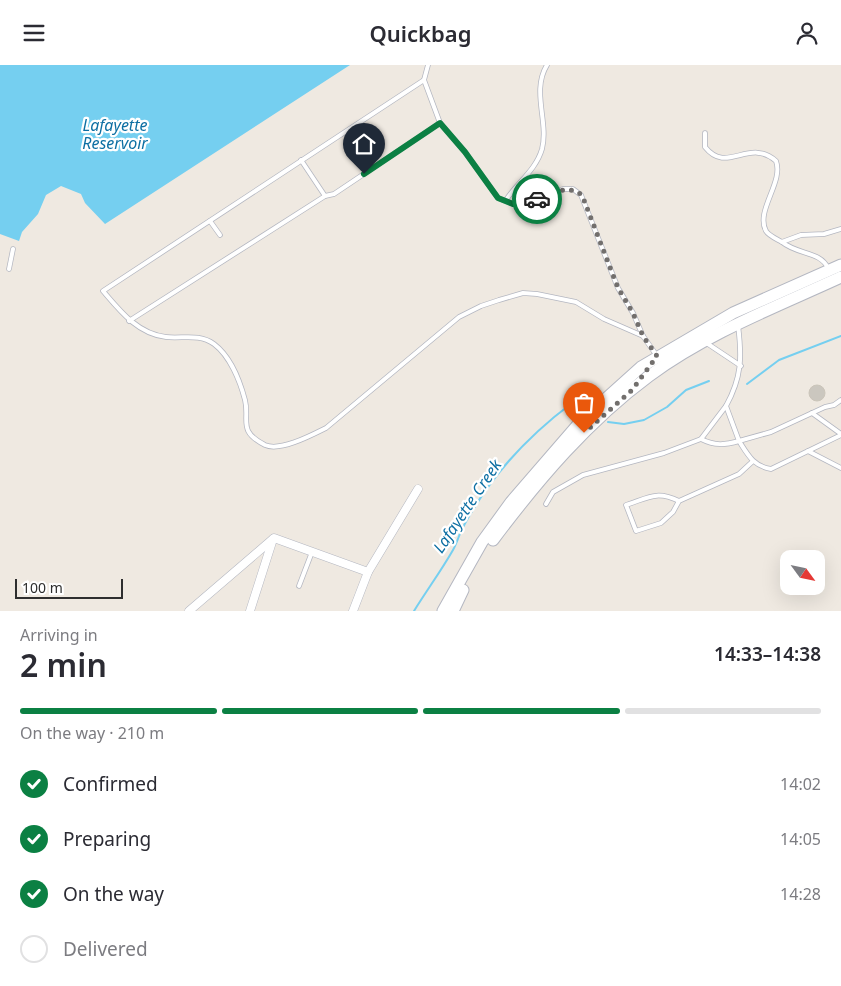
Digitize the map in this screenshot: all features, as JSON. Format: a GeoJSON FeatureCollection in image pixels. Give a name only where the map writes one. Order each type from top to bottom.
{"type":"FeatureCollection","features":[{"type":"Feature","properties":{"kind":"main road"},"geometry":{"type":"LineString","coordinates":[[443,611],[482,542],[511,502],[581,421],[641,367],[733,313],[841,265]]}},
{"type":"Feature","properties":{"kind":"main road"},"geometry":{"type":"LineString","coordinates":[[452,611],[490,544],[518,507],[573,443],[606,411],[650,375],[690,350],[738,324],[841,277]]}},
{"type":"Feature","properties":{"kind":"street"},"geometry":{"type":"LineString","coordinates":[[353,611],[368,572],[418,489]]}},
{"type":"Feature","properties":{"kind":"street"},"geometry":{"type":"LineString","coordinates":[[274,538],[368,572]]}},
{"type":"Feature","properties":{"kind":"street"},"geometry":{"type":"LineString","coordinates":[[189,611],[274,538]]}},
{"type":"Feature","properties":{"kind":"street"},"geometry":{"type":"LineString","coordinates":[[250,611],[274,538]]}},
{"type":"Feature","properties":{"kind":"lane"},"geometry":{"type":"LineString","coordinates":[[428,65],[424,80],[435,115],[465,152],[498,198],[513,204],[521,204],[563,189],[574,189],[582,195],[618,288],[633,313],[643,336],[657,356]]}},
{"type":"Feature","properties":{"kind":"lane"},"geometry":{"type":"LineString","coordinates":[[506,200],[515,186],[537,162],[541,151],[544,138],[540,85],[543,71],[547,65]]}},
{"type":"Feature","properties":{"kind":"lane"},"geometry":{"type":"LineString","coordinates":[[424,80],[103,291],[129,321],[152,334],[164,337],[194,336],[213,343],[228,360],[240,385],[246,403],[244,422],[249,433],[266,446],[278,446],[302,439],[326,428],[459,317],[481,306],[512,296],[523,293],[537,294],[576,302],[604,319],[643,336]]}},
{"type":"Feature","properties":{"kind":"lane"},"geometry":{"type":"LineString","coordinates":[[129,321],[325,196],[334,194],[440,123]]}},
{"type":"Feature","properties":{"kind":"lane"},"geometry":{"type":"LineString","coordinates":[[705,133],[705,147],[718,158],[728,159],[750,152],[766,154],[776,161],[778,173],[766,206],[765,230],[791,249],[820,257],[826,263],[829,271]]}},
{"type":"Feature","properties":{"kind":"lane"},"geometry":{"type":"LineString","coordinates":[[302,160],[325,196]]}},
{"type":"Feature","properties":{"kind":"lane"},"geometry":{"type":"LineString","coordinates":[[210,221],[220,235]]}},
{"type":"Feature","properties":{"kind":"lane"},"geometry":{"type":"LineString","coordinates":[[782,242],[801,235],[841,229]]}},
{"type":"Feature","properties":{"kind":"lane"},"geometry":{"type":"LineString","coordinates":[[9,269],[13,249]]}},
{"type":"Feature","properties":{"kind":"lane"},"geometry":{"type":"LineString","coordinates":[[546,504],[553,492],[583,475],[664,453],[701,439],[733,394],[741,366],[738,324]]}},
{"type":"Feature","properties":{"kind":"lane"},"geometry":{"type":"LineString","coordinates":[[705,342],[741,366]]}},
{"type":"Feature","properties":{"kind":"lane"},"geometry":{"type":"LineString","coordinates":[[632,390],[657,356],[690,350]]}},
{"type":"Feature","properties":{"kind":"lane"},"geometry":{"type":"LineString","coordinates":[[701,439],[711,444],[724,446],[771,432],[834,405],[841,400]]}},
{"type":"Feature","properties":{"kind":"lane"},"geometry":{"type":"LineString","coordinates":[[726,406],[739,441],[752,462],[771,469],[841,435],[812,413]]}},
{"type":"Feature","properties":{"kind":"lane"},"geometry":{"type":"LineString","coordinates":[[808,451],[841,468]]}},
{"type":"Feature","properties":{"kind":"lane"},"geometry":{"type":"LineString","coordinates":[[679,501],[665,495],[653,496],[626,505],[636,531],[660,523],[673,512],[679,501],[739,474],[752,462]]}},
{"type":"Feature","properties":{"kind":"lane"},"geometry":{"type":"LineString","coordinates":[[299,586],[312,552]]}},
{"type":"Feature","properties":{"kind":"water","name":"Lafayette Reservoir"},"geometry":{"type":"Polygon","coordinates":[[[0,65],[350,65],[105,224],[85,203],[81,194],[61,186],[46,195],[38,214],[22,232],[19,241],[0,234],[0,65]]]}},
{"type":"Feature","properties":{"kind":"building"},"geometry":{"type":"Polygon","coordinates":[[[814,385],[820,385],[825,390],[823,399],[814,401],[809,396],[809,390],[814,385]]]}},
{"type":"Feature","properties":{"kind":"waterway","name":"Lafayette Creek"},"geometry":{"type":"LineString","coordinates":[[747,384],[779,360],[841,336]]}},
{"type":"Feature","properties":{"kind":"waterway","name":"Lafayette Creek"},"geometry":{"type":"LineString","coordinates":[[608,422],[624,424],[644,420],[667,407],[686,390],[709,381]]}},
{"type":"Feature","properties":{"kind":"waterway","name":"Lafayette Creek"},"geometry":{"type":"LineString","coordinates":[[414,611],[453,550],[462,529],[484,493],[525,444],[572,403]]}},
{"type":"Feature","properties":{"kind":"way so far"},"geometry":{"type":"LineString","coordinates":[[537,199],[563,189],[574,189],[582,195],[618,288],[633,313],[643,336],[657,356],[632,390],[606,411],[584,433]]}},
{"type":"Feature","properties":{"kind":"route"},"geometry":{"type":"LineString","coordinates":[[364,174],[440,123],[465,152],[498,198],[513,204],[521,204],[537,199]]}}]}
